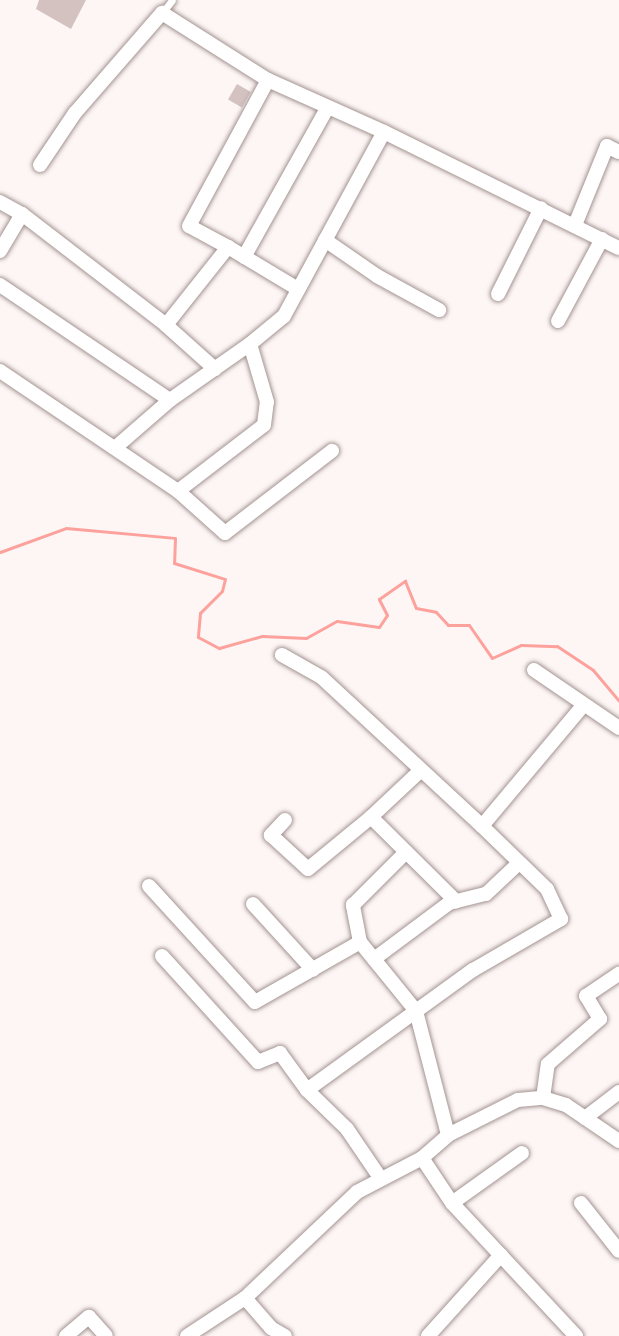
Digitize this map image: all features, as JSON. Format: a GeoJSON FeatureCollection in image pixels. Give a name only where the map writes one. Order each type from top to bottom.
{"type":"FeatureCollection","features":[{"type":"Feature","properties":{"kind":"street"},"geometry":{"type":"LineString","coordinates":[[40,165],[75,112],[162,13],[268,80],[326,110],[384,132],[619,248]]}},
{"type":"Feature","properties":{"kind":"street"},"geometry":{"type":"LineString","coordinates":[[268,80],[189,225],[298,289]]}},
{"type":"Feature","properties":{"kind":"street"},"geometry":{"type":"LineString","coordinates":[[244,257],[326,110]]}},
{"type":"Feature","properties":{"kind":"street"},"geometry":{"type":"LineString","coordinates":[[116,447],[170,399],[250,344],[284,316],[384,132]]}},
{"type":"Feature","properties":{"kind":"street"},"geometry":{"type":"LineString","coordinates":[[575,225],[607,146],[619,152]]}},
{"type":"Feature","properties":{"kind":"street"},"geometry":{"type":"LineString","coordinates":[[0,202],[22,214],[166,325],[215,369]]}},
{"type":"Feature","properties":{"kind":"street"},"geometry":{"type":"LineString","coordinates":[[498,294],[542,208]]}},
{"type":"Feature","properties":{"kind":"street"},"geometry":{"type":"LineString","coordinates":[[0,251],[22,214]]}},
{"type":"Feature","properties":{"kind":"street"},"geometry":{"type":"LineString","coordinates":[[558,321],[602,239]]}},
{"type":"Feature","properties":{"kind":"street"},"geometry":{"type":"LineString","coordinates":[[325,240],[376,276],[439,310]]}},
{"type":"Feature","properties":{"kind":"street"},"geometry":{"type":"LineString","coordinates":[[166,325],[228,247]]}},
{"type":"Feature","properties":{"kind":"street"},"geometry":{"type":"LineString","coordinates":[[0,285],[170,399]]}},
{"type":"Feature","properties":{"kind":"street"},"geometry":{"type":"LineString","coordinates":[[178,491],[264,425],[267,402],[250,344]]}},
{"type":"Feature","properties":{"kind":"street"},"geometry":{"type":"LineString","coordinates":[[0,371],[116,447],[178,491],[225,533],[332,451]]}},
{"type":"Feature","properties":{"kind":"street"},"geometry":{"type":"LineString","coordinates":[[282,655],[321,677],[482,826],[547,889],[561,919],[473,970],[307,1090]]}},
{"type":"Feature","properties":{"kind":"street"},"geometry":{"type":"LineString","coordinates":[[534,670],[582,707],[619,728]]}},
{"type":"Feature","properties":{"kind":"street"},"geometry":{"type":"LineString","coordinates":[[482,826],[582,707]]}},
{"type":"Feature","properties":{"kind":"street"},"geometry":{"type":"LineString","coordinates":[[285,820],[272,835],[308,869],[371,817],[420,771]]}},
{"type":"Feature","properties":{"kind":"street"},"geometry":{"type":"LineString","coordinates":[[371,817],[456,901]]}},
{"type":"Feature","properties":{"kind":"street"},"geometry":{"type":"LineString","coordinates":[[406,852],[353,905],[360,942],[416,1011],[448,1135]]}},
{"type":"Feature","properties":{"kind":"street"},"geometry":{"type":"LineString","coordinates":[[374,959],[456,901],[486,894],[519,863]]}},
{"type":"Feature","properties":{"kind":"street"},"geometry":{"type":"LineString","coordinates":[[149,886],[249,1000],[263,999],[360,942]]}},
{"type":"Feature","properties":{"kind":"street"},"geometry":{"type":"LineString","coordinates":[[253,904],[313,970]]}},
{"type":"Feature","properties":{"kind":"street"},"geometry":{"type":"LineString","coordinates":[[162,956],[258,1062],[280,1053],[307,1090],[347,1129],[381,1179]]}},
{"type":"Feature","properties":{"kind":"street"},"geometry":{"type":"LineString","coordinates":[[543,1098],[548,1064],[600,1019],[586,996],[619,974]]}},
{"type":"Feature","properties":{"kind":"street"},"geometry":{"type":"LineString","coordinates":[[585,1118],[619,1092]]}},
{"type":"Feature","properties":{"kind":"street"},"geometry":{"type":"LineString","coordinates":[[187,1336],[245,1298],[322,1221],[381,1179],[422,1158],[448,1135],[518,1100],[543,1098],[585,1118],[619,1141]]}},
{"type":"Feature","properties":{"kind":"street"},"geometry":{"type":"LineString","coordinates":[[452,1203],[522,1153]]}},
{"type":"Feature","properties":{"kind":"street"},"geometry":{"type":"LineString","coordinates":[[422,1158],[452,1203],[576,1336]]}},
{"type":"Feature","properties":{"kind":"street"},"geometry":{"type":"LineString","coordinates":[[581,1203],[619,1251]]}},
{"type":"Feature","properties":{"kind":"street"},"geometry":{"type":"LineString","coordinates":[[428,1336],[501,1255]]}},
{"type":"Feature","properties":{"kind":"street"},"geometry":{"type":"LineString","coordinates":[[245,1298],[271,1328],[285,1336]]}},
{"type":"Feature","properties":{"kind":"street"},"geometry":{"type":"LineString","coordinates":[[66,1336],[89,1317],[106,1336]]}},
{"type":"Feature","properties":{"kind":"lane"},"geometry":{"type":"LineString","coordinates":[[162,13],[172,0]]}},
{"type":"Feature","properties":{"kind":"building"},"geometry":{"type":"Polygon","coordinates":[[[39,0],[86,0],[71,29],[36,9],[39,0]]]}},
{"type":"Feature","properties":{"kind":"building"},"geometry":{"type":"Polygon","coordinates":[[[237,84],[251,92],[242,108],[228,100],[237,84]]]}},
{"type":"Feature","properties":{"kind":"waterway"},"geometry":{"type":"LineString","coordinates":[[0,552],[66,528],[175,538],[174,563],[225,579],[222,591],[200,613],[198,637],[219,648],[262,636],[306,638],[337,621],[379,627],[387,615],[379,599],[405,581],[416,608],[436,612],[448,625],[469,625],[492,658],[521,645],[557,646],[593,670],[619,701]]}}]}
